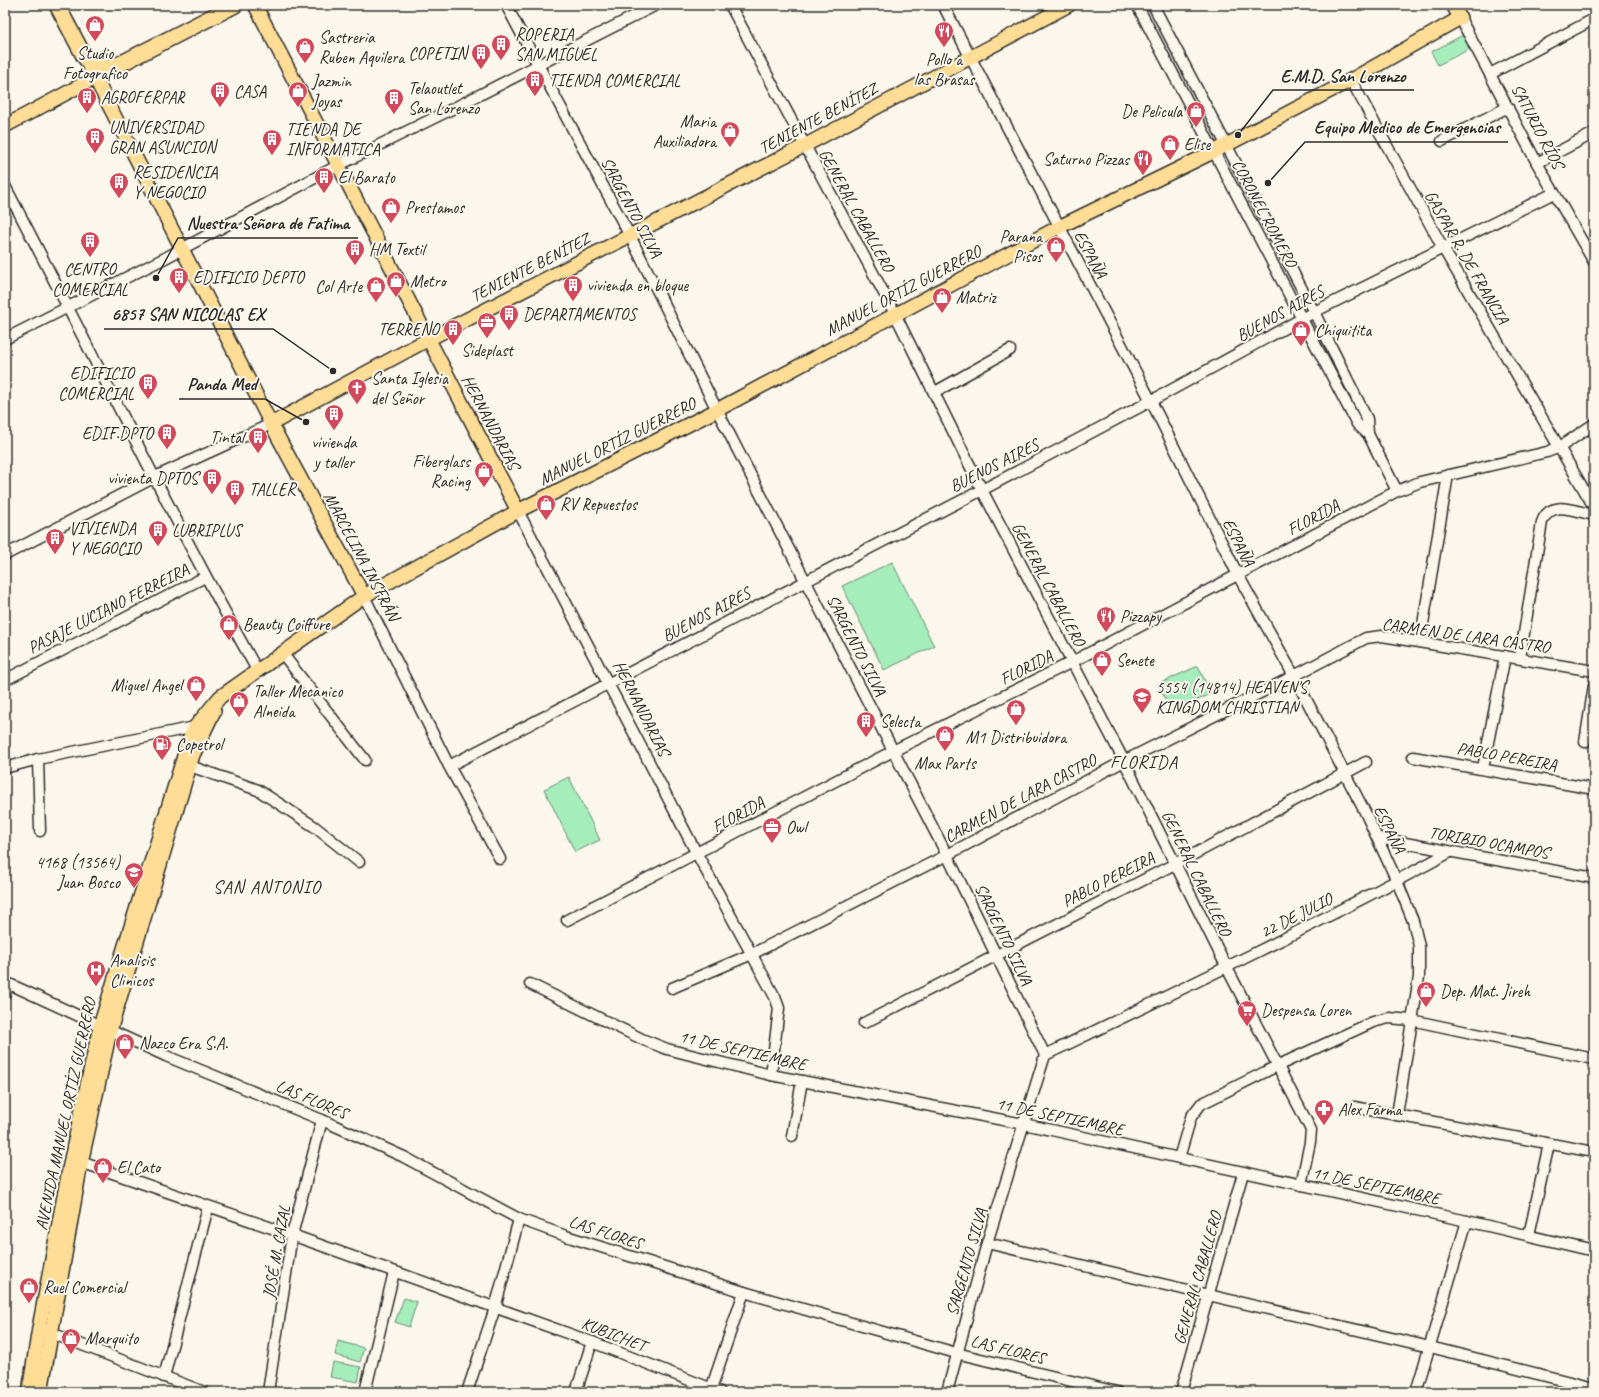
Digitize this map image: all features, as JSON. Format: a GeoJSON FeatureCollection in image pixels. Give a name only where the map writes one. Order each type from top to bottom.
{"type":"FeatureCollection","features":[{"type":"Feature","properties":{"kind":"highway"},"geometry":{"type":"LineString","coordinates":[[57,5],[84,56],[90,62],[103,68],[122,63],[235,5]]}},
{"type":"Feature","properties":{"kind":"main road","name":"HERNANDARIAS"},"geometry":{"type":"LineString","coordinates":[[255,5],[339,165],[427,340],[518,512]]}},
{"type":"Feature","properties":{"kind":"main road","name":"TENIENTE BENÍTEZ"},"geometry":{"type":"LineString","coordinates":[[271,424],[427,340],[804,146],[1069,5]]}},
{"type":"Feature","properties":{"kind":"main road","name":"SATURIO RÍOS"},"geometry":{"type":"LineString","coordinates":[[1454,5],[1460,18]]}},
{"type":"Feature","properties":{"kind":"main road","name":"MANUEL ORTÍZ GUERRERO"},"geometry":{"type":"LineString","coordinates":[[364,596],[518,512],[718,410],[1059,227],[1214,152],[1225,144],[1350,80],[1460,18]]}},
{"type":"Feature","properties":{"kind":"main road","name":"MARCELINA INSFRÁN"},"geometry":{"type":"LineString","coordinates":[[84,56],[271,424],[364,596]]}},
{"type":"Feature","properties":{"kind":"main road"},"geometry":{"type":"LineString","coordinates":[[5,126],[122,63]]}},
{"type":"Feature","properties":{"kind":"main road","name":"AVENIDA MANUEL ORTÍZ GUERRERO"},"geometry":{"type":"LineString","coordinates":[[29,1392],[45,1330],[76,1161],[105,1029],[189,740],[195,726],[220,697],[364,596]]}},
{"type":"Feature","properties":{"kind":"main road","name":"AVENIDA MANUEL ORTÍZ GUERRERO"},"geometry":{"type":"LineString","coordinates":[[105,1029],[190,766],[220,697]]}},
{"type":"Feature","properties":{"kind":"main road","name":"AVENIDA MANUEL ORTÍZ GUERRERO"},"geometry":{"type":"LineString","coordinates":[[42,1392],[45,1330]]}},
{"type":"Feature","properties":{"kind":"street","name":"SARGENTO SILVA"},"geometry":{"type":"LineString","coordinates":[[506,5],[630,236],[947,855],[1045,1055],[987,1243],[956,1353],[947,1392]]}},
{"type":"Feature","properties":{"kind":"street"},"geometry":{"type":"LineString","coordinates":[[5,339],[181,249],[339,165],[538,66],[656,5]]}},
{"type":"Feature","properties":{"kind":"street","name":"GENERAL CABALLERO"},"geometry":{"type":"LineString","coordinates":[[730,5],[895,314],[935,392],[982,490],[1124,761],[1174,864],[1279,1065],[1311,1130],[1301,1185]]}},
{"type":"Feature","properties":{"kind":"street","name":"ESPAÑA"},"geometry":{"type":"LineString","coordinates":[[943,5],[1151,401],[1238,575],[1294,676],[1378,838],[1397,881],[1413,921],[1419,946],[1419,977],[1397,1115]]}},
{"type":"Feature","properties":{"kind":"street","name":"CORONEL ROMERO"},"geometry":{"type":"LineString","coordinates":[[1137,5],[1357,424],[1368,434],[1397,491]]}},
{"type":"Feature","properties":{"kind":"street","name":"CORONEL ROMERO"},"geometry":{"type":"LineString","coordinates":[[1152,5],[1314,312],[1367,419],[1368,434]]}},
{"type":"Feature","properties":{"kind":"street","name":"SATURIO RÍOS"},"geometry":{"type":"LineString","coordinates":[[1460,18],[1537,163],[1594,262]]}},
{"type":"Feature","properties":{"kind":"street"},"geometry":{"type":"LineString","coordinates":[[1490,74],[1594,20]]}},
{"type":"Feature","properties":{"kind":"street","name":"GASPAR R. DE FRANCIA"},"geometry":{"type":"LineString","coordinates":[[1350,80],[1442,248],[1560,447],[1594,508]]}},
{"type":"Feature","properties":{"kind":"street"},"geometry":{"type":"LineString","coordinates":[[1442,141],[1508,107]]}},
{"type":"Feature","properties":{"kind":"street"},"geometry":{"type":"LineString","coordinates":[[1537,163],[1594,133]]}},
{"type":"Feature","properties":{"kind":"street"},"geometry":{"type":"LineString","coordinates":[[5,186],[68,306],[205,577],[257,670]]}},
{"type":"Feature","properties":{"kind":"street","name":"BUENOS AIRES"},"geometry":{"type":"LineString","coordinates":[[449,766],[982,490],[1151,401],[1314,312],[1554,193]]}},
{"type":"Feature","properties":{"kind":"street"},"geometry":{"type":"LineString","coordinates":[[935,392],[1010,350]]}},
{"type":"Feature","properties":{"kind":"street"},"geometry":{"type":"LineString","coordinates":[[1337,384],[1347,379]]}},
{"type":"Feature","properties":{"kind":"street","name":"TENIENTE BENÍTEZ"},"geometry":{"type":"LineString","coordinates":[[5,555],[155,477],[271,424]]}},
{"type":"Feature","properties":{"kind":"street","name":"FLORIDA"},"geometry":{"type":"LineString","coordinates":[[567,920],[697,854],[893,751],[1072,662],[1397,491],[1420,482],[1527,458],[1560,447],[1594,424]]}},
{"type":"Feature","properties":{"kind":"street"},"geometry":{"type":"LineString","coordinates":[[1420,642],[1448,475]]}},
{"type":"Feature","properties":{"kind":"street"},"geometry":{"type":"LineString","coordinates":[[1520,658],[1542,522],[1545,514],[1550,509],[1557,508],[1594,515]]}},
{"type":"Feature","properties":{"kind":"street","name":"HERNANDARIAS"},"geometry":{"type":"LineString","coordinates":[[518,512],[697,854],[775,997],[779,1008],[770,1075]]}},
{"type":"Feature","properties":{"kind":"street","name":"PASAJE LUCIANO FERREIRA"},"geometry":{"type":"LineString","coordinates":[[5,680],[205,577]]}},
{"type":"Feature","properties":{"kind":"street","name":"MARCELINA INSFRÁN"},"geometry":{"type":"LineString","coordinates":[[364,596],[449,766],[500,859]]}},
{"type":"Feature","properties":{"kind":"street","name":"CARMEN DE LARA CASTRO"},"geometry":{"type":"LineString","coordinates":[[672,988],[752,954],[947,855],[1124,761],[1294,676],[1366,638],[1382,636],[1594,671]]}},
{"type":"Feature","properties":{"kind":"street"},"geometry":{"type":"LineString","coordinates":[[282,653],[365,760]]}},
{"type":"Feature","properties":{"kind":"street"},"geometry":{"type":"LineString","coordinates":[[1483,768],[1505,656]]}},
{"type":"Feature","properties":{"kind":"street"},"geometry":{"type":"LineString","coordinates":[[1585,742],[1594,685]]}},
{"type":"Feature","properties":{"kind":"street"},"geometry":{"type":"LineString","coordinates":[[5,768],[38,759],[195,726]]}},
{"type":"Feature","properties":{"kind":"street","name":"PABLO PEREIRA"},"geometry":{"type":"LineString","coordinates":[[1413,757],[1483,768],[1594,789]]}},
{"type":"Feature","properties":{"kind":"street"},"geometry":{"type":"LineString","coordinates":[[38,759],[40,831]]}},
{"type":"Feature","properties":{"kind":"street","name":"PABLO PEREIRA"},"geometry":{"type":"LineString","coordinates":[[864,1023],[1174,864],[1345,775],[1366,762]]}},
{"type":"Feature","properties":{"kind":"street"},"geometry":{"type":"LineString","coordinates":[[190,766],[258,790],[315,828],[359,862]]}},
{"type":"Feature","properties":{"kind":"street","name":"TORIBIO OCAMPOS"},"geometry":{"type":"LineString","coordinates":[[1378,838],[1594,878]]}},
{"type":"Feature","properties":{"kind":"street","name":"22 DE JULIO"},"geometry":{"type":"LineString","coordinates":[[1045,1055],[1227,968],[1397,881],[1450,852]]}},
{"type":"Feature","properties":{"kind":"street","name":"11 DE SEPTIEMBRE"},"geometry":{"type":"LineString","coordinates":[[530,984],[644,1040],[668,1049],[770,1075],[1024,1124],[1467,1221],[1594,1251]]}},
{"type":"Feature","properties":{"kind":"street","name":"LAS FLORES"},"geometry":{"type":"LineString","coordinates":[[6,986],[166,1056],[322,1120],[404,1157],[519,1219],[566,1236],[744,1292],[956,1353],[1117,1392]]}},
{"type":"Feature","properties":{"kind":"street"},"geometry":{"type":"LineString","coordinates":[[1179,1158],[1191,1117],[1201,1104],[1279,1065],[1373,1022],[1389,1018],[1411,1020],[1594,1059]]}},
{"type":"Feature","properties":{"kind":"street"},"geometry":{"type":"LineString","coordinates":[[792,1136],[802,1081]]}},
{"type":"Feature","properties":{"kind":"street"},"geometry":{"type":"LineString","coordinates":[[1354,1107],[1594,1152]]}},
{"type":"Feature","properties":{"kind":"street","name":"JOSÉ M. CAZAL"},"geometry":{"type":"LineString","coordinates":[[268,1392],[292,1235],[322,1120]]}},
{"type":"Feature","properties":{"kind":"street"},"geometry":{"type":"LineString","coordinates":[[1528,1235],[1549,1144]]}},
{"type":"Feature","properties":{"kind":"street","name":"KUBICHET"},"geometry":{"type":"LineString","coordinates":[[76,1161],[292,1235],[592,1342],[714,1391]]}},
{"type":"Feature","properties":{"kind":"street","name":"GENERAL CABALLERO"},"geometry":{"type":"LineString","coordinates":[[1181,1392],[1210,1296],[1243,1173]]}},
{"type":"Feature","properties":{"kind":"street"},"geometry":{"type":"LineString","coordinates":[[164,1377],[208,1207]]}},
{"type":"Feature","properties":{"kind":"street"},"geometry":{"type":"LineString","coordinates":[[468,1392],[495,1308],[519,1219]]}},
{"type":"Feature","properties":{"kind":"street"},"geometry":{"type":"LineString","coordinates":[[1416,1392],[1467,1221]]}},
{"type":"Feature","properties":{"kind":"street"},"geometry":{"type":"LineString","coordinates":[[987,1243],[1430,1347],[1594,1388]]}},
{"type":"Feature","properties":{"kind":"street"},"geometry":{"type":"LineString","coordinates":[[365,1392],[394,1272]]}},
{"type":"Feature","properties":{"kind":"street"},"geometry":{"type":"LineString","coordinates":[[714,1391],[744,1292]]}},
{"type":"Feature","properties":{"kind":"street"},"geometry":{"type":"LineString","coordinates":[[45,1330],[204,1392]]}},
{"type":"Feature","properties":{"kind":"street"},"geometry":{"type":"LineString","coordinates":[[576,1392],[592,1342]]}},
{"type":"Feature","properties":{"kind":"green space"},"geometry":{"type":"Polygon","coordinates":[[[1463,35],[1470,49],[1438,65],[1431,52],[1463,35]]]}},
{"type":"Feature","properties":{"kind":"green space"},"geometry":{"type":"Polygon","coordinates":[[[892,562],[934,646],[884,670],[842,586],[892,562]]]}},
{"type":"Feature","properties":{"kind":"green space"},"geometry":{"type":"Polygon","coordinates":[[[1198,666],[1211,694],[1171,712],[1158,684],[1198,666]]]}},
{"type":"Feature","properties":{"kind":"green space"},"geometry":{"type":"Polygon","coordinates":[[[569,777],[600,840],[575,852],[544,789],[569,777]]]}},
{"type":"Feature","properties":{"kind":"green space"},"geometry":{"type":"Polygon","coordinates":[[[404,1298],[417,1302],[409,1327],[395,1322],[404,1298]]]}},
{"type":"Feature","properties":{"kind":"green space"},"geometry":{"type":"Polygon","coordinates":[[[338,1341],[364,1348],[360,1362],[335,1355],[338,1341]]]}},
{"type":"Feature","properties":{"kind":"green space"},"geometry":{"type":"Polygon","coordinates":[[[333,1362],[361,1367],[358,1382],[330,1377],[333,1362]]]}},
{"type":"Feature","properties":{"kind":"place","name":"Studio Fotografico"},"geometry":{"type":"Point","coordinates":[95,42]}},
{"type":"Feature","properties":{"kind":"place","name":"Pollo a las Brasas"},"geometry":{"type":"Point","coordinates":[944,48]}},
{"type":"Feature","properties":{"kind":"place","name":"ROPERIA SAN MIGUEL"},"geometry":{"type":"Point","coordinates":[501,61]}},
{"type":"Feature","properties":{"kind":"place","name":"Sastreria Ruben Aquilera"},"geometry":{"type":"Point","coordinates":[305,64]}},
{"type":"Feature","properties":{"kind":"place","name":"COPETIN"},"geometry":{"type":"Point","coordinates":[481,70]}},
{"type":"Feature","properties":{"kind":"place","name":"TIENDA COMERCIAL"},"geometry":{"type":"Point","coordinates":[535,97]}},
{"type":"Feature","properties":{"kind":"place","name":"CASA"},"geometry":{"type":"Point","coordinates":[220,108]}},
{"type":"Feature","properties":{"kind":"place","name":"Jazmin Joyas"},"geometry":{"type":"Point","coordinates":[298,108]}},
{"type":"Feature","properties":{"kind":"place","name":"AGROFERPAR"},"geometry":{"type":"Point","coordinates":[87,114]}},
{"type":"Feature","properties":{"kind":"place","name":"Telaoutlet San Lorenzo"},"geometry":{"type":"Point","coordinates":[394,115]}},
{"type":"Feature","properties":{"kind":"place","name":"De Pelicula"},"geometry":{"type":"Point","coordinates":[1196,128]}},
{"type":"Feature","properties":{"kind":"place","name":"E.M.D. San Lorenzo"},"geometry":{"type":"Point","coordinates":[1238,135]}},
{"type":"Feature","properties":{"kind":"place","name":"Maria Auxiliadora"},"geometry":{"type":"Point","coordinates":[730,148]}},
{"type":"Feature","properties":{"kind":"place","name":"UNIVERSIDAD GRAN ASUNCION"},"geometry":{"type":"Point","coordinates":[95,154]}},
{"type":"Feature","properties":{"kind":"place","name":"TIENDA DE INFORMATICA"},"geometry":{"type":"Point","coordinates":[272,156]}},
{"type":"Feature","properties":{"kind":"place","name":"Elise"},"geometry":{"type":"Point","coordinates":[1170,161]}},
{"type":"Feature","properties":{"kind":"place","name":"Saturno Pizzas"},"geometry":{"type":"Point","coordinates":[1143,176]}},
{"type":"Feature","properties":{"kind":"place","name":"Equipo Medico de Emergencias"},"geometry":{"type":"Point","coordinates":[1268,183]}},
{"type":"Feature","properties":{"kind":"place","name":"El Barato"},"geometry":{"type":"Point","coordinates":[324,194]}},
{"type":"Feature","properties":{"kind":"place","name":"RESIDENCIA Y NEGOCIO"},"geometry":{"type":"Point","coordinates":[119,199]}},
{"type":"Feature","properties":{"kind":"place","name":"Prestamos"},"geometry":{"type":"Point","coordinates":[391,224]}},
{"type":"Feature","properties":{"kind":"place","name":"CENTRO COMERCIAL"},"geometry":{"type":"Point","coordinates":[90,258]}},
{"type":"Feature","properties":{"kind":"place","name":"Parana Pisos"},"geometry":{"type":"Point","coordinates":[1056,263]}},
{"type":"Feature","properties":{"kind":"place","name":"HM Textil"},"geometry":{"type":"Point","coordinates":[355,266]}},
{"type":"Feature","properties":{"kind":"place","name":"Nuestra Señora de Fatima"},"geometry":{"type":"Point","coordinates":[156,278]}},
{"type":"Feature","properties":{"kind":"place","name":"EDIFICIO DEPTO"},"geometry":{"type":"Point","coordinates":[179,294]}},
{"type":"Feature","properties":{"kind":"place","name":"Metro"},"geometry":{"type":"Point","coordinates":[396,298]}},
{"type":"Feature","properties":{"kind":"place","name":"vivienda en bloque"},"geometry":{"type":"Point","coordinates":[573,302]}},
{"type":"Feature","properties":{"kind":"place","name":"Col Arte"},"geometry":{"type":"Point","coordinates":[376,303]}},
{"type":"Feature","properties":{"kind":"place","name":"Matriz"},"geometry":{"type":"Point","coordinates":[942,314]}},
{"type":"Feature","properties":{"kind":"place","name":"DEPARTAMENTOS"},"geometry":{"type":"Point","coordinates":[509,331]}},
{"type":"Feature","properties":{"kind":"place","name":"Sideplast"},"geometry":{"type":"Point","coordinates":[487,339]}},
{"type":"Feature","properties":{"kind":"place","name":"TERRENO"},"geometry":{"type":"Point","coordinates":[453,346]}},
{"type":"Feature","properties":{"kind":"place","name":"Chiquitita"},"geometry":{"type":"Point","coordinates":[1301,347]}},
{"type":"Feature","properties":{"kind":"place","name":"6857 SAN NICOLAS EX"},"geometry":{"type":"Point","coordinates":[333,371]}},
{"type":"Feature","properties":{"kind":"place","name":"EDIFICIO COMERCIAL"},"geometry":{"type":"Point","coordinates":[148,400]}},
{"type":"Feature","properties":{"kind":"place","name":"Santa Iglesia del Señor"},"geometry":{"type":"Point","coordinates":[357,405]}},
{"type":"Feature","properties":{"kind":"place","name":"Panda Med"},"geometry":{"type":"Point","coordinates":[306,422]}},
{"type":"Feature","properties":{"kind":"place","name":"vivienda y taller"},"geometry":{"type":"Point","coordinates":[334,431]}},
{"type":"Feature","properties":{"kind":"place","name":"EDIF.DPTO"},"geometry":{"type":"Point","coordinates":[167,450]}},
{"type":"Feature","properties":{"kind":"place","name":"Tintal"},"geometry":{"type":"Point","coordinates":[258,454]}},
{"type":"Feature","properties":{"kind":"place","name":"Fiberglass Racing"},"geometry":{"type":"Point","coordinates":[484,488]}},
{"type":"Feature","properties":{"kind":"place","name":"vivienta DPTOS"},"geometry":{"type":"Point","coordinates":[212,495]}},
{"type":"Feature","properties":{"kind":"place","name":"TALLER"},"geometry":{"type":"Point","coordinates":[235,506]}},
{"type":"Feature","properties":{"kind":"place","name":"RV Repuestos"},"geometry":{"type":"Point","coordinates":[546,521]}},
{"type":"Feature","properties":{"kind":"place","name":"LUBRIPLUS"},"geometry":{"type":"Point","coordinates":[158,547]}},
{"type":"Feature","properties":{"kind":"place","name":"VIVIENDA Y NEGOCIO"},"geometry":{"type":"Point","coordinates":[55,555]}},
{"type":"Feature","properties":{"kind":"place","name":"Pizzapy"},"geometry":{"type":"Point","coordinates":[1106,633]}},
{"type":"Feature","properties":{"kind":"place","name":"Beauty Coiffure"},"geometry":{"type":"Point","coordinates":[229,641]}},
{"type":"Feature","properties":{"kind":"place","name":"Senete"},"geometry":{"type":"Point","coordinates":[1102,677]}},
{"type":"Feature","properties":{"kind":"place","name":"Miguel Angel"},"geometry":{"type":"Point","coordinates":[196,702]}},
{"type":"Feature","properties":{"kind":"place","name":"5554 (14814) HEAVEN'S KINGDOM CHRISTIAN"},"geometry":{"type":"Point","coordinates":[1142,714]}},
{"type":"Feature","properties":{"kind":"place","name":"Taller Mecanico Alneida"},"geometry":{"type":"Point","coordinates":[239,718]}},
{"type":"Feature","properties":{"kind":"place","name":"M1 Distribuidora"},"geometry":{"type":"Point","coordinates":[1016,726]}},
{"type":"Feature","properties":{"kind":"place","name":"Selecta"},"geometry":{"type":"Point","coordinates":[866,738]}},
{"type":"Feature","properties":{"kind":"place","name":"Max Parts"},"geometry":{"type":"Point","coordinates":[945,752]}},
{"type":"Feature","properties":{"kind":"place","name":"Copetrol"},"geometry":{"type":"Point","coordinates":[162,761]}},
{"type":"Feature","properties":{"kind":"place","name":"Owl"},"geometry":{"type":"Point","coordinates":[772,844]}},
{"type":"Feature","properties":{"kind":"place","name":"4168 (13564) Juan Bosco"},"geometry":{"type":"Point","coordinates":[134,889]}},
{"type":"Feature","properties":{"kind":"place","name":"Analisis Clinicos"},"geometry":{"type":"Point","coordinates":[96,987]}},
{"type":"Feature","properties":{"kind":"place","name":"Dep. Mat. Jireh"},"geometry":{"type":"Point","coordinates":[1426,1008]}},
{"type":"Feature","properties":{"kind":"place","name":"Despensa Loren"},"geometry":{"type":"Point","coordinates":[1247,1027]}},
{"type":"Feature","properties":{"kind":"place","name":"Nazco Era S.A."},"geometry":{"type":"Point","coordinates":[125,1060]}},
{"type":"Feature","properties":{"kind":"place","name":"Alex Farma"},"geometry":{"type":"Point","coordinates":[1324,1126]}},
{"type":"Feature","properties":{"kind":"place","name":"El Cato"},"geometry":{"type":"Point","coordinates":[103,1184]}},
{"type":"Feature","properties":{"kind":"place","name":"Ruel Comercial"},"geometry":{"type":"Point","coordinates":[29,1304]}},
{"type":"Feature","properties":{"kind":"place","name":"Marquito"},"geometry":{"type":"Point","coordinates":[71,1355]}},
{"type":"Feature","properties":{"kind":"district","name":"FLORIDA"},"geometry":{"type":"Point","coordinates":[1144,762]}},
{"type":"Feature","properties":{"kind":"district","name":"SAN ANTONIO"},"geometry":{"type":"Point","coordinates":[267,887]}}]}
